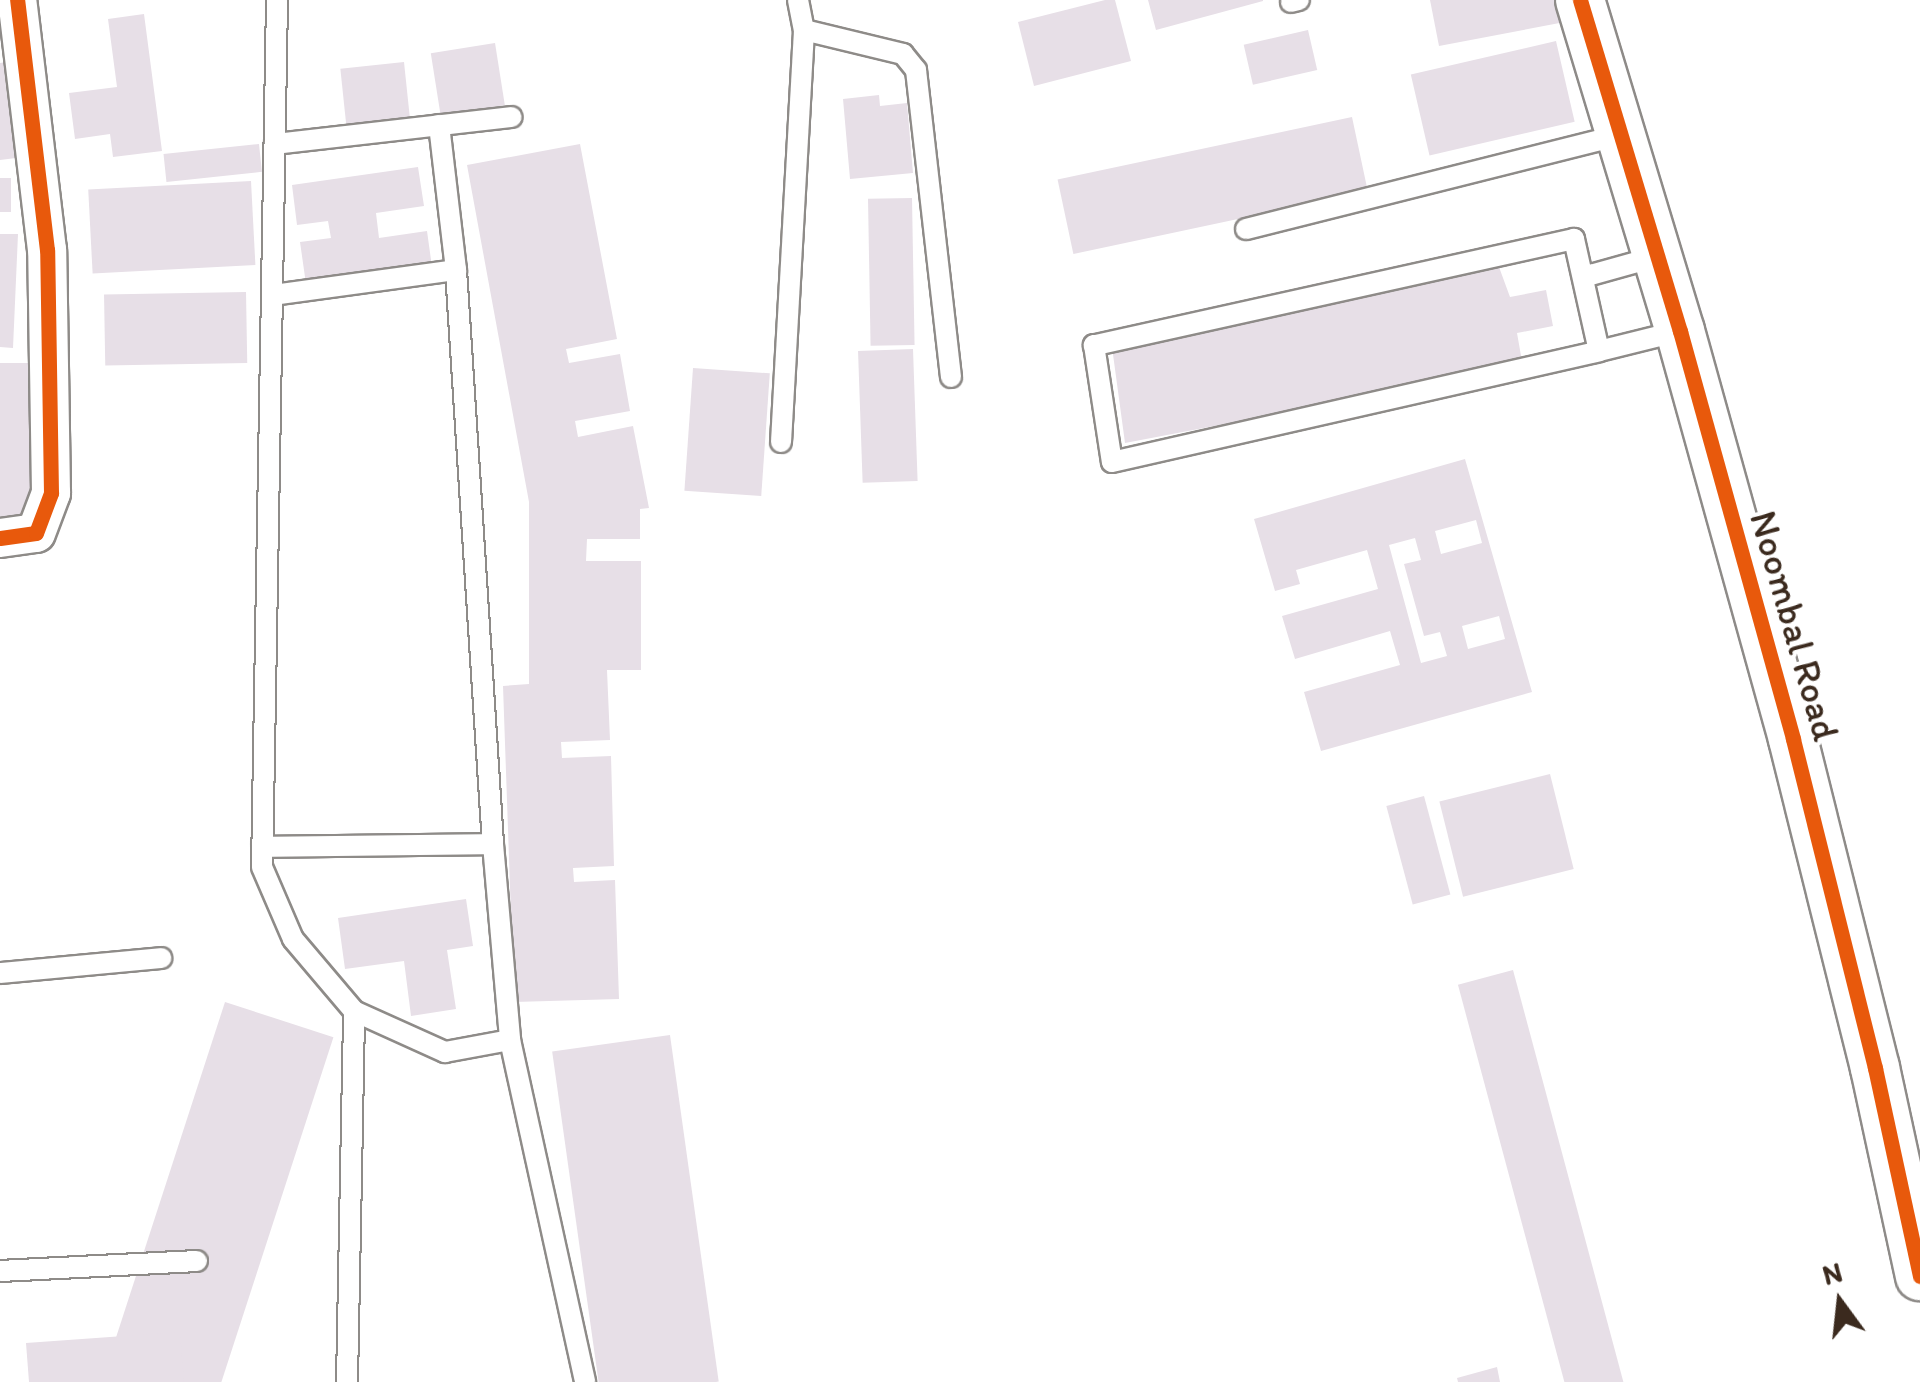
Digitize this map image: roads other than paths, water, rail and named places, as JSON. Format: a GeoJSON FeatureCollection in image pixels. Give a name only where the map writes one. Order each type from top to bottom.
{"type":"FeatureCollection","features":[{"type":"Feature","properties":{"kind":"street"},"geometry":{"type":"LineString","coordinates":[[0,538],[36,533],[52,493],[47,250],[17,0]]}},
{"type":"Feature","properties":{"kind":"street","name":"Noombal Road"},"geometry":{"type":"LineString","coordinates":[[1580,0],[1680,331],[1838,914],[1920,1276]]}},
{"type":"Feature","properties":{"kind":"lane"},"geometry":{"type":"LineString","coordinates":[[276,0],[262,868],[293,939],[354,1011],[445,1052],[510,1040]]}},
{"type":"Feature","properties":{"kind":"lane"},"geometry":{"type":"LineString","coordinates":[[781,442],[804,30],[798,0]]}},
{"type":"Feature","properties":{"kind":"lane"},"geometry":{"type":"LineString","coordinates":[[804,30],[912,60],[952,377]]}},
{"type":"Feature","properties":{"kind":"lane"},"geometry":{"type":"LineString","coordinates":[[275,144],[512,117]]}},
{"type":"Feature","properties":{"kind":"lane"},"geometry":{"type":"LineString","coordinates":[[439,125],[456,270],[493,844],[510,1040],[585,1382]]}},
{"type":"Feature","properties":{"kind":"lane"},"geometry":{"type":"LineString","coordinates":[[1246,229],[1621,134]]}},
{"type":"Feature","properties":{"kind":"lane"},"geometry":{"type":"LineString","coordinates":[[1599,351],[1574,238],[1094,345],[1112,462],[1599,351],[1680,331]]}},
{"type":"Feature","properties":{"kind":"lane"},"geometry":{"type":"LineString","coordinates":[[1583,276],[1658,256]]}},
{"type":"Feature","properties":{"kind":"lane"},"geometry":{"type":"LineString","coordinates":[[274,295],[456,270]]}},
{"type":"Feature","properties":{"kind":"lane"},"geometry":{"type":"LineString","coordinates":[[262,847],[493,844]]}},
{"type":"Feature","properties":{"kind":"lane"},"geometry":{"type":"LineString","coordinates":[[0,973],[161,958]]}},
{"type":"Feature","properties":{"kind":"lane"},"geometry":{"type":"LineString","coordinates":[[348,1382],[354,1011]]}},
{"type":"Feature","properties":{"kind":"lane"},"geometry":{"type":"LineString","coordinates":[[0,1270],[198,1262]]}}]}
